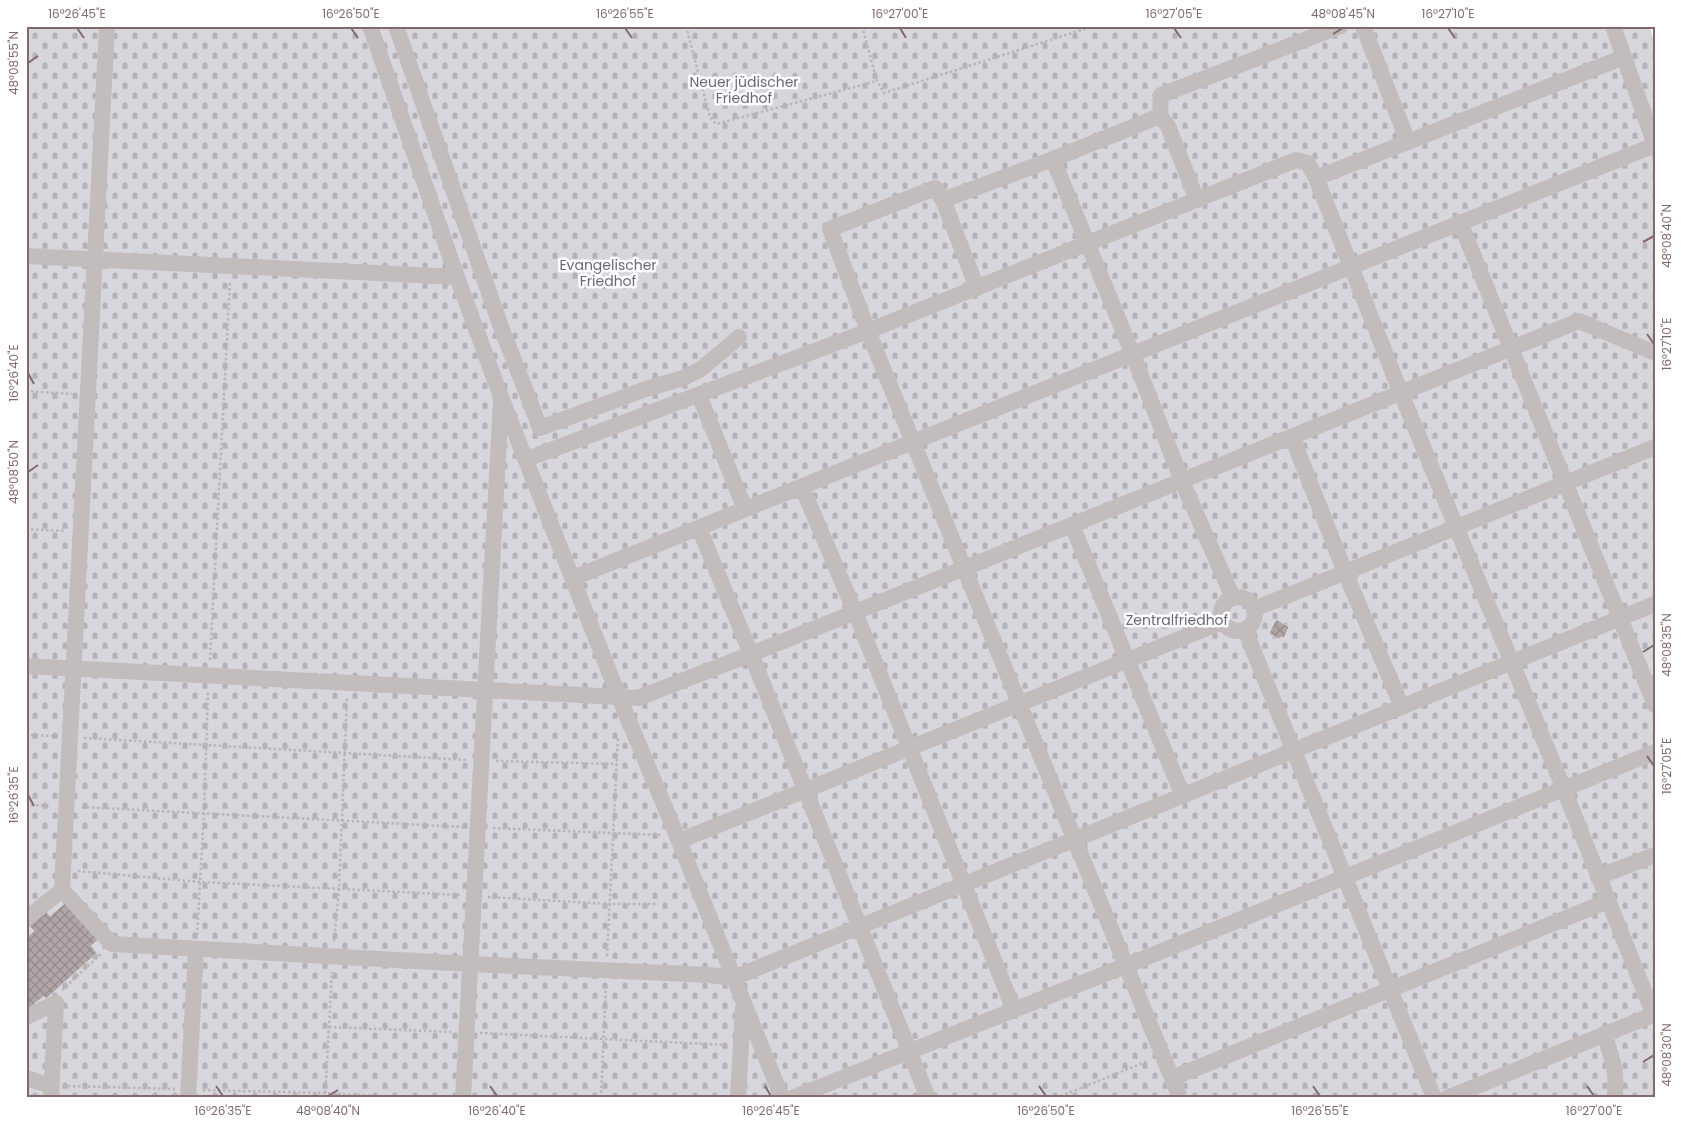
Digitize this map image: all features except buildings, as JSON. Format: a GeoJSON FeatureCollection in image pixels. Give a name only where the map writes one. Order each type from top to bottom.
{"type":"FeatureCollection","features":[{"type":"Feature","properties":{"kind":"lane"},"geometry":{"type":"LineString","coordinates":[[108,26],[62,890],[112,944],[709,975],[733,978],[1655,604]]}},
{"type":"Feature","properties":{"kind":"lane"},"geometry":{"type":"LineString","coordinates":[[370,26],[457,277],[501,397],[527,459],[619,697],[678,838],[782,1098]]}},
{"type":"Feature","properties":{"kind":"lane"},"geometry":{"type":"LineString","coordinates":[[396,26],[494,308],[540,428],[646,389],[683,378],[701,369],[739,337]]}},
{"type":"Feature","properties":{"kind":"lane"},"geometry":{"type":"LineString","coordinates":[[1197,200],[1168,126],[1160,116],[1161,96],[1341,26]]}},
{"type":"Feature","properties":{"kind":"lane"},"geometry":{"type":"LineString","coordinates":[[1363,26],[1408,142]]}},
{"type":"Feature","properties":{"kind":"lane"},"geometry":{"type":"LineString","coordinates":[[573,578],[1655,145],[1614,26]]}},
{"type":"Feature","properties":{"kind":"lane"},"geometry":{"type":"LineString","coordinates":[[1316,178],[1624,58]]}},
{"type":"Feature","properties":{"kind":"lane"},"geometry":{"type":"LineString","coordinates":[[943,200],[1053,160],[1160,116]]}},
{"type":"Feature","properties":{"kind":"lane"},"geometry":{"type":"LineString","coordinates":[[1053,160],[1133,355],[1182,481],[1233,598]]}},
{"type":"Feature","properties":{"kind":"lane"},"geometry":{"type":"LineString","coordinates":[[527,459],[868,331],[1296,160],[1308,163],[1352,266],[1401,393],[1654,1014],[1446,1098]]}},
{"type":"Feature","properties":{"kind":"lane"},"geometry":{"type":"LineString","coordinates":[[977,288],[943,200],[934,188],[830,230],[868,331],[1180,1098]]}},
{"type":"Feature","properties":{"kind":"lane"},"geometry":{"type":"LineString","coordinates":[[1460,222],[1655,705]]}},
{"type":"Feature","properties":{"kind":"lane"},"geometry":{"type":"LineString","coordinates":[[26,256],[457,277]]}},
{"type":"Feature","properties":{"kind":"lane"},"geometry":{"type":"LineString","coordinates":[[26,666],[638,698],[1579,321],[1655,352]]}},
{"type":"Feature","properties":{"kind":"lane"},"geometry":{"type":"LineString","coordinates":[[699,395],[745,509]]}},
{"type":"Feature","properties":{"kind":"lane"},"geometry":{"type":"LineString","coordinates":[[463,1098],[501,397]]}},
{"type":"Feature","properties":{"kind":"lane"},"geometry":{"type":"LineString","coordinates":[[1292,437],[1345,572],[1402,708]]}},
{"type":"Feature","properties":{"kind":"lane"},"geometry":{"type":"LineString","coordinates":[[1254,609],[1655,447]]}},
{"type":"Feature","properties":{"kind":"lane"},"geometry":{"type":"LineString","coordinates":[[802,487],[855,612],[1014,1010]]}},
{"type":"Feature","properties":{"kind":"lane"},"geometry":{"type":"LineString","coordinates":[[1072,525],[1183,796]]}},
{"type":"Feature","properties":{"kind":"lane"},"geometry":{"type":"LineString","coordinates":[[699,528],[928,1098]]}},
{"type":"Feature","properties":{"kind":"lane"},"geometry":{"type":"LineString","coordinates":[[1233,598],[1243,598],[1252,604],[1254,609],[1254,619],[1245,630],[1234,631],[1222,622],[1221,610],[1227,601],[1233,598]]}},
{"type":"Feature","properties":{"kind":"lane"},"geometry":{"type":"LineString","coordinates":[[678,838],[805,790],[1222,622]]}},
{"type":"Feature","properties":{"kind":"lane"},"geometry":{"type":"LineString","coordinates":[[1245,630],[1434,1098]]}},
{"type":"Feature","properties":{"kind":"lane"},"geometry":{"type":"LineString","coordinates":[[792,1098],[1655,752]]}},
{"type":"Feature","properties":{"kind":"lane"},"geometry":{"type":"LineString","coordinates":[[1598,877],[1655,855]]}},
{"type":"Feature","properties":{"kind":"lane"},"geometry":{"type":"LineString","coordinates":[[26,919],[62,890]]}},
{"type":"Feature","properties":{"kind":"lane"},"geometry":{"type":"LineString","coordinates":[[1172,1078],[1608,901]]}},
{"type":"Feature","properties":{"kind":"lane"},"geometry":{"type":"LineString","coordinates":[[188,1094],[196,949]]}},
{"type":"Feature","properties":{"kind":"lane"},"geometry":{"type":"LineString","coordinates":[[26,1017],[56,1003],[51,1092],[26,1078]]}},
{"type":"Feature","properties":{"kind":"lane"},"geometry":{"type":"LineString","coordinates":[[738,1098],[743,1004]]}},
{"type":"Feature","properties":{"kind":"lane"},"geometry":{"type":"LineString","coordinates":[[1604,1034],[1613,1059],[1616,1090],[1614,1098]]}},
{"type":"Feature","properties":{"kind":"path"},"geometry":{"type":"LineString","coordinates":[[686,26],[710,117],[716,124],[877,80]]}},
{"type":"Feature","properties":{"kind":"path"},"geometry":{"type":"LineString","coordinates":[[862,26],[877,80],[884,93],[1094,26]]}},
{"type":"Feature","properties":{"kind":"path"},"geometry":{"type":"LineString","coordinates":[[196,949],[231,266]]}},
{"type":"Feature","properties":{"kind":"path"},"geometry":{"type":"LineString","coordinates":[[26,391],[88,394]]}},
{"type":"Feature","properties":{"kind":"path"},"geometry":{"type":"LineString","coordinates":[[26,529],[81,532]]}},
{"type":"Feature","properties":{"kind":"path"},"geometry":{"type":"LineString","coordinates":[[325,1098],[348,683]]}},
{"type":"Feature","properties":{"kind":"path"},"geometry":{"type":"LineString","coordinates":[[26,735],[481,761],[616,764]]}},
{"type":"Feature","properties":{"kind":"path"},"geometry":{"type":"LineString","coordinates":[[601,1098],[618,737]]}},
{"type":"Feature","properties":{"kind":"path"},"geometry":{"type":"LineString","coordinates":[[26,805],[678,838]]}},
{"type":"Feature","properties":{"kind":"path"},"geometry":{"type":"LineString","coordinates":[[63,870],[200,882],[610,904],[658,904]]}},
{"type":"Feature","properties":{"kind":"path"},"geometry":{"type":"LineString","coordinates":[[56,1003],[64,987],[112,944]]}},
{"type":"Feature","properties":{"kind":"path"},"geometry":{"type":"LineString","coordinates":[[329,1027],[741,1046]]}},
{"type":"Feature","properties":{"kind":"path"},"geometry":{"type":"LineString","coordinates":[[1056,1098],[1162,1055]]}},
{"type":"Feature","properties":{"kind":"path"},"geometry":{"type":"LineString","coordinates":[[51,1092],[325,1093],[415,1098]]}},
{"type":"Feature","properties":{"kind":"green space","name":"Zentralfriedhof"},"geometry":{"type":"Polygon","coordinates":[[[26,26],[1649,26],[1655,44],[1655,1098],[26,1098],[26,26]]]}},
{"type":"Feature","properties":{"kind":"park label","name":"Neuer jüdischer Friedhof"},"geometry":{"type":"Point","coordinates":[744,90]}},
{"type":"Feature","properties":{"kind":"park label","name":"Evangelischer Friedhof"},"geometry":{"type":"Point","coordinates":[608,274]}}]}
